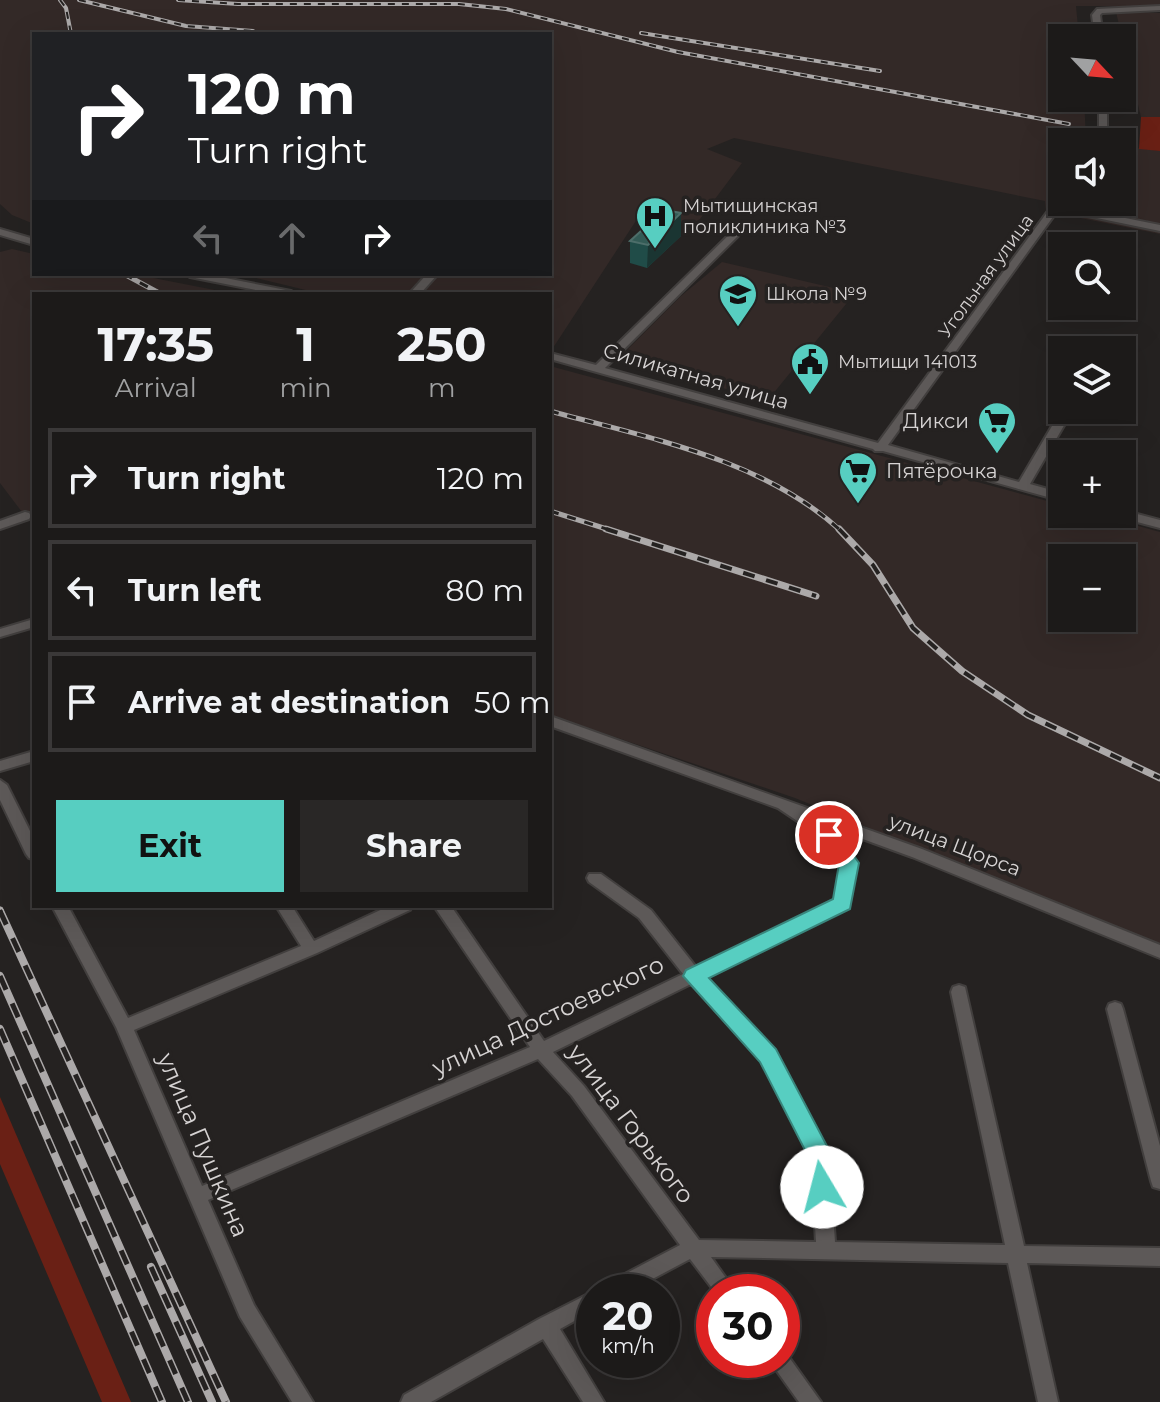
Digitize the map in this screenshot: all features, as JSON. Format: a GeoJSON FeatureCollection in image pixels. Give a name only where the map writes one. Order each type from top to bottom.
{"type":"FeatureCollection","features":[{"type":"Feature","properties":{"kind":"street"},"geometry":{"type":"LineString","coordinates":[[1097,24],[1096,15],[1100,11],[1160,8]]}},
{"type":"Feature","properties":{"kind":"street","name":"Угольная улица"},"geometry":{"type":"LineString","coordinates":[[879,449],[1049,216]]}},
{"type":"Feature","properties":{"kind":"street"},"geometry":{"type":"LineString","coordinates":[[1113,216],[1160,228]]}},
{"type":"Feature","properties":{"kind":"street"},"geometry":{"type":"LineString","coordinates":[[599,368],[740,229]]}},
{"type":"Feature","properties":{"kind":"street"},"geometry":{"type":"LineString","coordinates":[[0,232],[32,241]]}},
{"type":"Feature","properties":{"kind":"street"},"geometry":{"type":"LineString","coordinates":[[200,276],[281,292]]}},
{"type":"Feature","properties":{"kind":"street"},"geometry":{"type":"LineString","coordinates":[[416,292],[431,276]]}},
{"type":"Feature","properties":{"kind":"street","name":"Силикатная улица"},"geometry":{"type":"LineString","coordinates":[[552,356],[1048,494]]}},
{"type":"Feature","properties":{"kind":"street"},"geometry":{"type":"LineString","coordinates":[[1022,487],[1059,424]]}},
{"type":"Feature","properties":{"kind":"street"},"geometry":{"type":"LineString","coordinates":[[0,525],[25,516]]}},
{"type":"Feature","properties":{"kind":"street"},"geometry":{"type":"LineString","coordinates":[[1136,518],[1160,524]]}},
{"type":"Feature","properties":{"kind":"street"},"geometry":{"type":"LineString","coordinates":[[0,633],[32,624]]}},
{"type":"Feature","properties":{"kind":"street","name":"улица Щорса"},"geometry":{"type":"LineString","coordinates":[[552,726],[917,853],[1160,952]]}},
{"type":"Feature","properties":{"kind":"street"},"geometry":{"type":"LineString","coordinates":[[0,766],[32,757]]}},
{"type":"Feature","properties":{"kind":"street"},"geometry":{"type":"LineString","coordinates":[[0,785],[32,850]]}},
{"type":"Feature","properties":{"kind":"street","name":"улица Достоевского"},"geometry":{"type":"LineString","coordinates":[[196,1197],[541,1050],[843,903],[849,863],[829,835],[783,805]]}},
{"type":"Feature","properties":{"kind":"street"},"geometry":{"type":"LineString","coordinates":[[595,878],[645,914],[694,976],[768,1056],[820,1155],[826,1251]]}},
{"type":"Feature","properties":{"kind":"street","name":"улица Пушкина"},"geometry":{"type":"LineString","coordinates":[[61,908],[124,1027],[247,1311],[303,1402]]}},
{"type":"Feature","properties":{"kind":"street"},"geometry":{"type":"LineString","coordinates":[[285,908],[311,949]]}},
{"type":"Feature","properties":{"kind":"street"},"geometry":{"type":"LineString","coordinates":[[124,1027],[311,949],[400,908]]}},
{"type":"Feature","properties":{"kind":"street","name":"улица Горького"},"geometry":{"type":"LineString","coordinates":[[443,908],[541,1050],[578,1091],[712,1274]]}},
{"type":"Feature","properties":{"kind":"street"},"geometry":{"type":"LineString","coordinates":[[959,992],[1048,1402]]}},
{"type":"Feature","properties":{"kind":"street"},"geometry":{"type":"LineString","coordinates":[[1115,1009],[1160,1181]]}},
{"type":"Feature","properties":{"kind":"street"},"geometry":{"type":"LineString","coordinates":[[643,1274],[692,1248],[1160,1257]]}},
{"type":"Feature","properties":{"kind":"street"},"geometry":{"type":"LineString","coordinates":[[411,1402],[576,1309]]}},
{"type":"Feature","properties":{"kind":"street"},"geometry":{"type":"LineString","coordinates":[[546,1325],[594,1402]]}},
{"type":"Feature","properties":{"kind":"street"},"geometry":{"type":"LineString","coordinates":[[793,1378],[811,1402]]}},
{"type":"Feature","properties":{"kind":"shaded area"},"geometry":{"type":"Polygon","coordinates":[[[0,0],[1160,0],[1160,6],[1076,6],[1078,24],[1048,24],[1048,112],[1085,112],[1085,128],[1048,128],[1048,211],[1045,201],[734,138],[707,149],[742,163],[694,227],[643,210],[552,349],[552,292],[314,292],[247,276],[552,276],[552,32],[32,32],[32,223],[12,215],[0,204],[0,0]]]}},
{"type":"Feature","properties":{"kind":"shaded area"},"geometry":{"type":"Polygon","coordinates":[[[1116,12],[1160,13],[1160,117],[1141,117],[1136,96],[1136,24],[1119,24],[1116,12]]]}},
{"type":"Feature","properties":{"kind":"shaded area"},"geometry":{"type":"Polygon","coordinates":[[[1141,117],[1160,117],[1160,151],[1139,149],[1141,117]]]}},
{"type":"Feature","properties":{"kind":"shaded area"},"geometry":{"type":"Polygon","coordinates":[[[1136,148],[1160,151],[1160,234],[1071,216],[1136,216],[1136,148]]]}},
{"type":"Feature","properties":{"kind":"shaded area"},"geometry":{"type":"Polygon","coordinates":[[[12,249],[32,254],[32,276],[143,276],[225,292],[32,292],[32,517],[25,516],[0,483],[0,252],[12,249]]]}},
{"type":"Feature","properties":{"kind":"shaded area","name":"Школа №9"},"geometry":{"type":"Polygon","coordinates":[[[722,262],[855,293],[768,400],[617,360],[681,296],[722,262]]]}},
{"type":"Feature","properties":{"kind":"shaded area"},"geometry":{"type":"Polygon","coordinates":[[[552,367],[1048,501],[1048,528],[1136,528],[1136,525],[1160,532],[1160,947],[795,798],[552,716],[552,367]]]}},
{"type":"Feature","properties":{"kind":"shaded area"},"geometry":{"type":"Polygon","coordinates":[[[0,1097],[131,1402],[102,1402],[0,1164],[0,1097]]]}},
{"type":"Feature","properties":{"kind":"building"},"geometry":{"type":"Polygon","coordinates":[[[664,210],[681,213],[648,245],[630,241],[664,210]]]}},
{"type":"Feature","properties":{"kind":"railway"},"geometry":{"type":"LineString","coordinates":[[60,0],[66,8],[71,32]]}},
{"type":"Feature","properties":{"kind":"railway"},"geometry":{"type":"LineString","coordinates":[[79,0],[186,26],[253,31]]}},
{"type":"Feature","properties":{"kind":"railway"},"geometry":{"type":"LineString","coordinates":[[178,0],[238,4],[459,4],[506,9],[678,52],[1069,124]]}},
{"type":"Feature","properties":{"kind":"railway"},"geometry":{"type":"LineString","coordinates":[[641,33],[880,71]]}},
{"type":"Feature","properties":{"kind":"railway"},"geometry":{"type":"LineString","coordinates":[[128,276],[157,292]]}},
{"type":"Feature","properties":{"kind":"railway"},"geometry":{"type":"LineString","coordinates":[[552,412],[665,442],[740,469],[810,506],[841,531]]}},
{"type":"Feature","properties":{"kind":"railway"},"geometry":{"type":"LineString","coordinates":[[552,512],[613,531]]}},
{"type":"Feature","properties":{"kind":"railway"},"geometry":{"type":"LineString","coordinates":[[606,529],[816,596]]}},
{"type":"Feature","properties":{"kind":"railway"},"geometry":{"type":"LineString","coordinates":[[841,531],[873,565],[913,628],[962,671],[1028,715],[1160,778]]}},
{"type":"Feature","properties":{"kind":"railway"},"geometry":{"type":"LineString","coordinates":[[0,911],[226,1402]]}},
{"type":"Feature","properties":{"kind":"railway"},"geometry":{"type":"LineString","coordinates":[[0,976],[188,1402]]}},
{"type":"Feature","properties":{"kind":"railway"},"geometry":{"type":"LineString","coordinates":[[0,1029],[162,1402]]}},
{"type":"Feature","properties":{"kind":"railway"},"geometry":{"type":"LineString","coordinates":[[151,1267],[212,1402]]}},
{"type":"Feature","properties":{"kind":"place","name":"Мытищинская поликлиника №3"},"geometry":{"type":"Point","coordinates":[655,250]}},
{"type":"Feature","properties":{"kind":"place","name":"Школа №9"},"geometry":{"type":"Point","coordinates":[738,328]}},
{"type":"Feature","properties":{"kind":"place","name":"Мытищи 141013"},"geometry":{"type":"Point","coordinates":[810,396]}},
{"type":"Feature","properties":{"kind":"place","name":"Дикси"},"geometry":{"type":"Point","coordinates":[997,455]}},
{"type":"Feature","properties":{"kind":"place","name":"Пятёрочка"},"geometry":{"type":"Point","coordinates":[858,505]}},
{"type":"Feature","properties":{"kind":"route"},"geometry":{"type":"LineString","coordinates":[[822,1187],[820,1155],[768,1056],[694,976],[843,903],[849,863],[829,835]]}}]}
